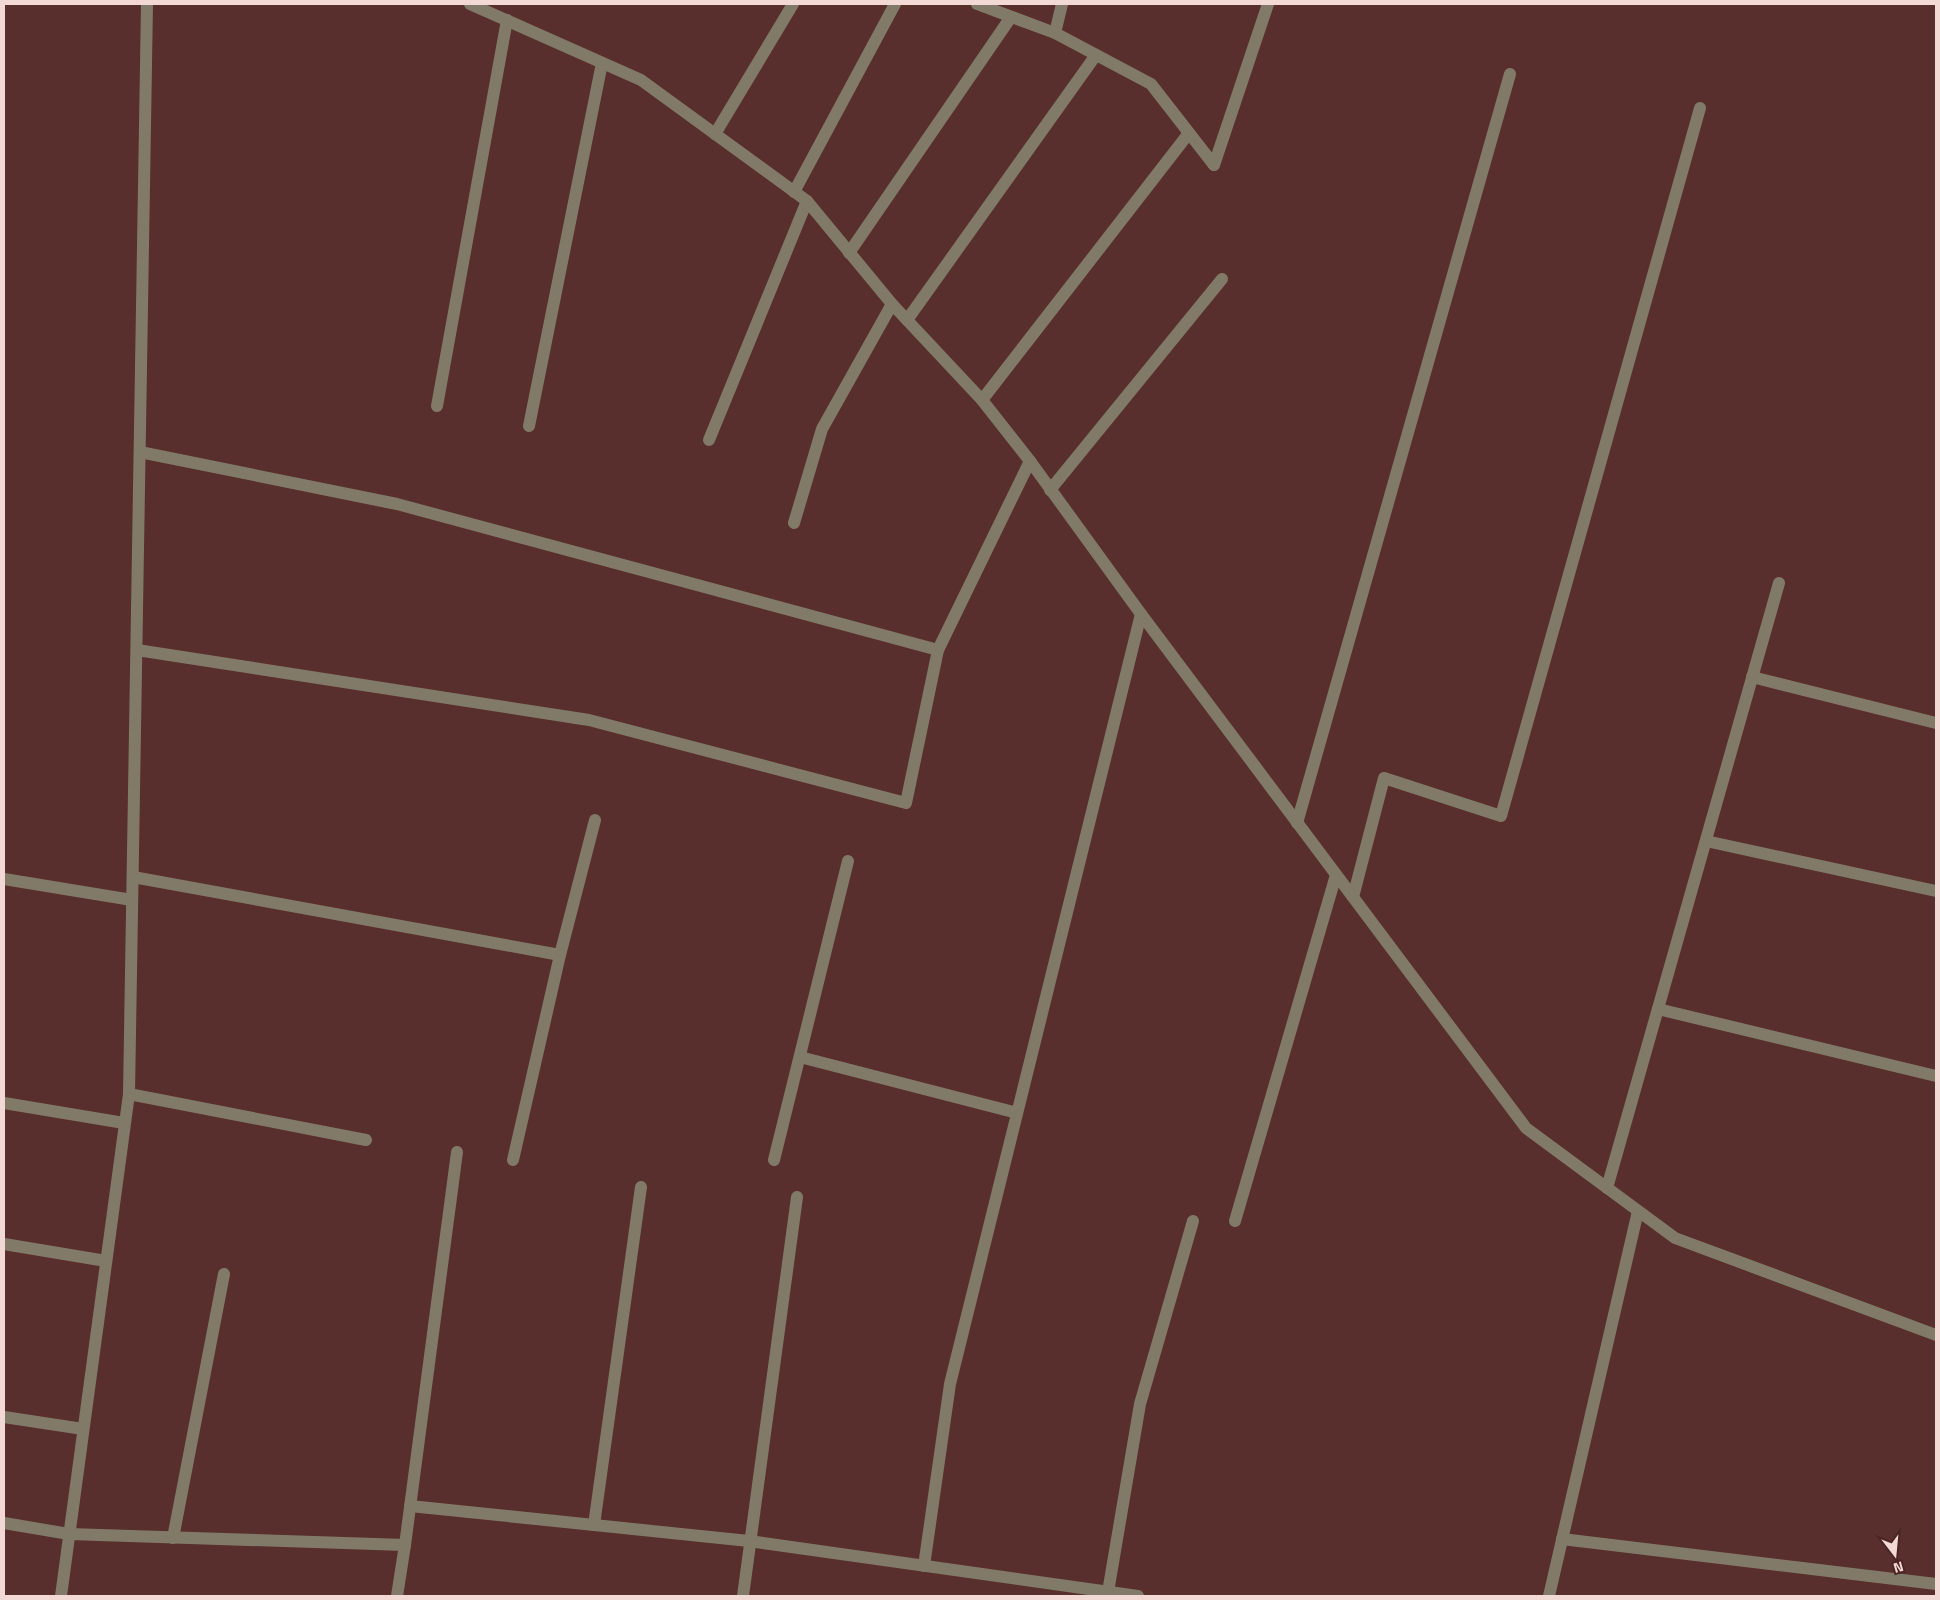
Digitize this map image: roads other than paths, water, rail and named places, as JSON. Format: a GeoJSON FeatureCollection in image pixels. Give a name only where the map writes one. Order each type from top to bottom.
{"type":"FeatureCollection","features":[{"type":"Feature","properties":{"kind":"street"},"geometry":{"type":"LineString","coordinates":[[61,1596],[129,1094],[147,4]]}},
{"type":"Feature","properties":{"kind":"street"},"geometry":{"type":"LineString","coordinates":[[470,4],[641,80],[806,201],[892,304],[982,400],[1030,461],[1141,614],[1526,1128],[1675,1238],[1936,1335]]}},
{"type":"Feature","properties":{"kind":"street"},"geometry":{"type":"LineString","coordinates":[[715,134],[793,4]]}},
{"type":"Feature","properties":{"kind":"street"},"geometry":{"type":"LineString","coordinates":[[794,192],[895,4]]}},
{"type":"Feature","properties":{"kind":"street"},"geometry":{"type":"LineString","coordinates":[[977,4],[1055,33],[1151,84],[1214,165],[1268,4]]}},
{"type":"Feature","properties":{"kind":"street"},"geometry":{"type":"LineString","coordinates":[[1055,33],[1062,4]]}},
{"type":"Feature","properties":{"kind":"street"},"geometry":{"type":"LineString","coordinates":[[849,253],[1011,17]]}},
{"type":"Feature","properties":{"kind":"street"},"geometry":{"type":"LineString","coordinates":[[437,406],[507,20]]}},
{"type":"Feature","properties":{"kind":"street"},"geometry":{"type":"LineString","coordinates":[[907,320],[1096,55]]}},
{"type":"Feature","properties":{"kind":"street"},"geometry":{"type":"LineString","coordinates":[[529,426],[602,63]]}},
{"type":"Feature","properties":{"kind":"street"},"geometry":{"type":"LineString","coordinates":[[1297,823],[1510,74]]}},
{"type":"Feature","properties":{"kind":"street"},"geometry":{"type":"LineString","coordinates":[[1353,898],[1384,778],[1501,816],[1700,108]]}},
{"type":"Feature","properties":{"kind":"street"},"geometry":{"type":"LineString","coordinates":[[982,400],[1190,133]]}},
{"type":"Feature","properties":{"kind":"street"},"geometry":{"type":"LineString","coordinates":[[709,440],[806,201]]}},
{"type":"Feature","properties":{"kind":"street"},"geometry":{"type":"LineString","coordinates":[[1050,490],[1222,279]]}},
{"type":"Feature","properties":{"kind":"street"},"geometry":{"type":"LineString","coordinates":[[794,523],[822,429],[892,304]]}},
{"type":"Feature","properties":{"kind":"street"},"geometry":{"type":"LineString","coordinates":[[140,452],[397,504],[938,650]]}},
{"type":"Feature","properties":{"kind":"street"},"geometry":{"type":"LineString","coordinates":[[137,650],[589,720],[906,803],[938,650],[1030,461]]}},
{"type":"Feature","properties":{"kind":"street"},"geometry":{"type":"LineString","coordinates":[[1607,1188],[1779,583]]}},
{"type":"Feature","properties":{"kind":"street"},"geometry":{"type":"LineString","coordinates":[[924,1566],[950,1384],[1141,614]]}},
{"type":"Feature","properties":{"kind":"street"},"geometry":{"type":"LineString","coordinates":[[1752,677],[1936,723]]}},
{"type":"Feature","properties":{"kind":"street"},"geometry":{"type":"LineString","coordinates":[[513,1160],[560,955],[595,820]]}},
{"type":"Feature","properties":{"kind":"street"},"geometry":{"type":"LineString","coordinates":[[1706,841],[1936,891]]}},
{"type":"Feature","properties":{"kind":"street"},"geometry":{"type":"LineString","coordinates":[[774,1160],[848,861]]}},
{"type":"Feature","properties":{"kind":"street"},"geometry":{"type":"LineString","coordinates":[[1235,1220],[1336,876]]}},
{"type":"Feature","properties":{"kind":"street"},"geometry":{"type":"LineString","coordinates":[[133,877],[560,955]]}},
{"type":"Feature","properties":{"kind":"street"},"geometry":{"type":"LineString","coordinates":[[4,879],[132,900]]}},
{"type":"Feature","properties":{"kind":"street"},"geometry":{"type":"LineString","coordinates":[[1658,1009],[1936,1076]]}},
{"type":"Feature","properties":{"kind":"street"},"geometry":{"type":"LineString","coordinates":[[800,1057],[1017,1113]]}},
{"type":"Feature","properties":{"kind":"street"},"geometry":{"type":"LineString","coordinates":[[129,1094],[366,1140]]}},
{"type":"Feature","properties":{"kind":"street"},"geometry":{"type":"LineString","coordinates":[[4,1103],[124,1123]]}},
{"type":"Feature","properties":{"kind":"street"},"geometry":{"type":"LineString","coordinates":[[397,1596],[456,1152]]}},
{"type":"Feature","properties":{"kind":"street"},"geometry":{"type":"LineString","coordinates":[[594,1525],[641,1188]]}},
{"type":"Feature","properties":{"kind":"street"},"geometry":{"type":"LineString","coordinates":[[743,1596],[797,1197]]}},
{"type":"Feature","properties":{"kind":"street"},"geometry":{"type":"LineString","coordinates":[[1549,1596],[1638,1211]]}},
{"type":"Feature","properties":{"kind":"street"},"geometry":{"type":"LineString","coordinates":[[1108,1592],[1140,1404],[1193,1221]]}},
{"type":"Feature","properties":{"kind":"street"},"geometry":{"type":"LineString","coordinates":[[4,1244],[106,1261]]}},
{"type":"Feature","properties":{"kind":"street"},"geometry":{"type":"LineString","coordinates":[[173,1538],[224,1274]]}},
{"type":"Feature","properties":{"kind":"street"},"geometry":{"type":"LineString","coordinates":[[4,1417],[83,1429]]}},
{"type":"Feature","properties":{"kind":"street"},"geometry":{"type":"LineString","coordinates":[[410,1506],[749,1541],[1138,1596]]}},
{"type":"Feature","properties":{"kind":"street"},"geometry":{"type":"LineString","coordinates":[[4,1523],[69,1534],[405,1545]]}},
{"type":"Feature","properties":{"kind":"street"},"geometry":{"type":"LineString","coordinates":[[1562,1539],[1936,1584]]}}]}
